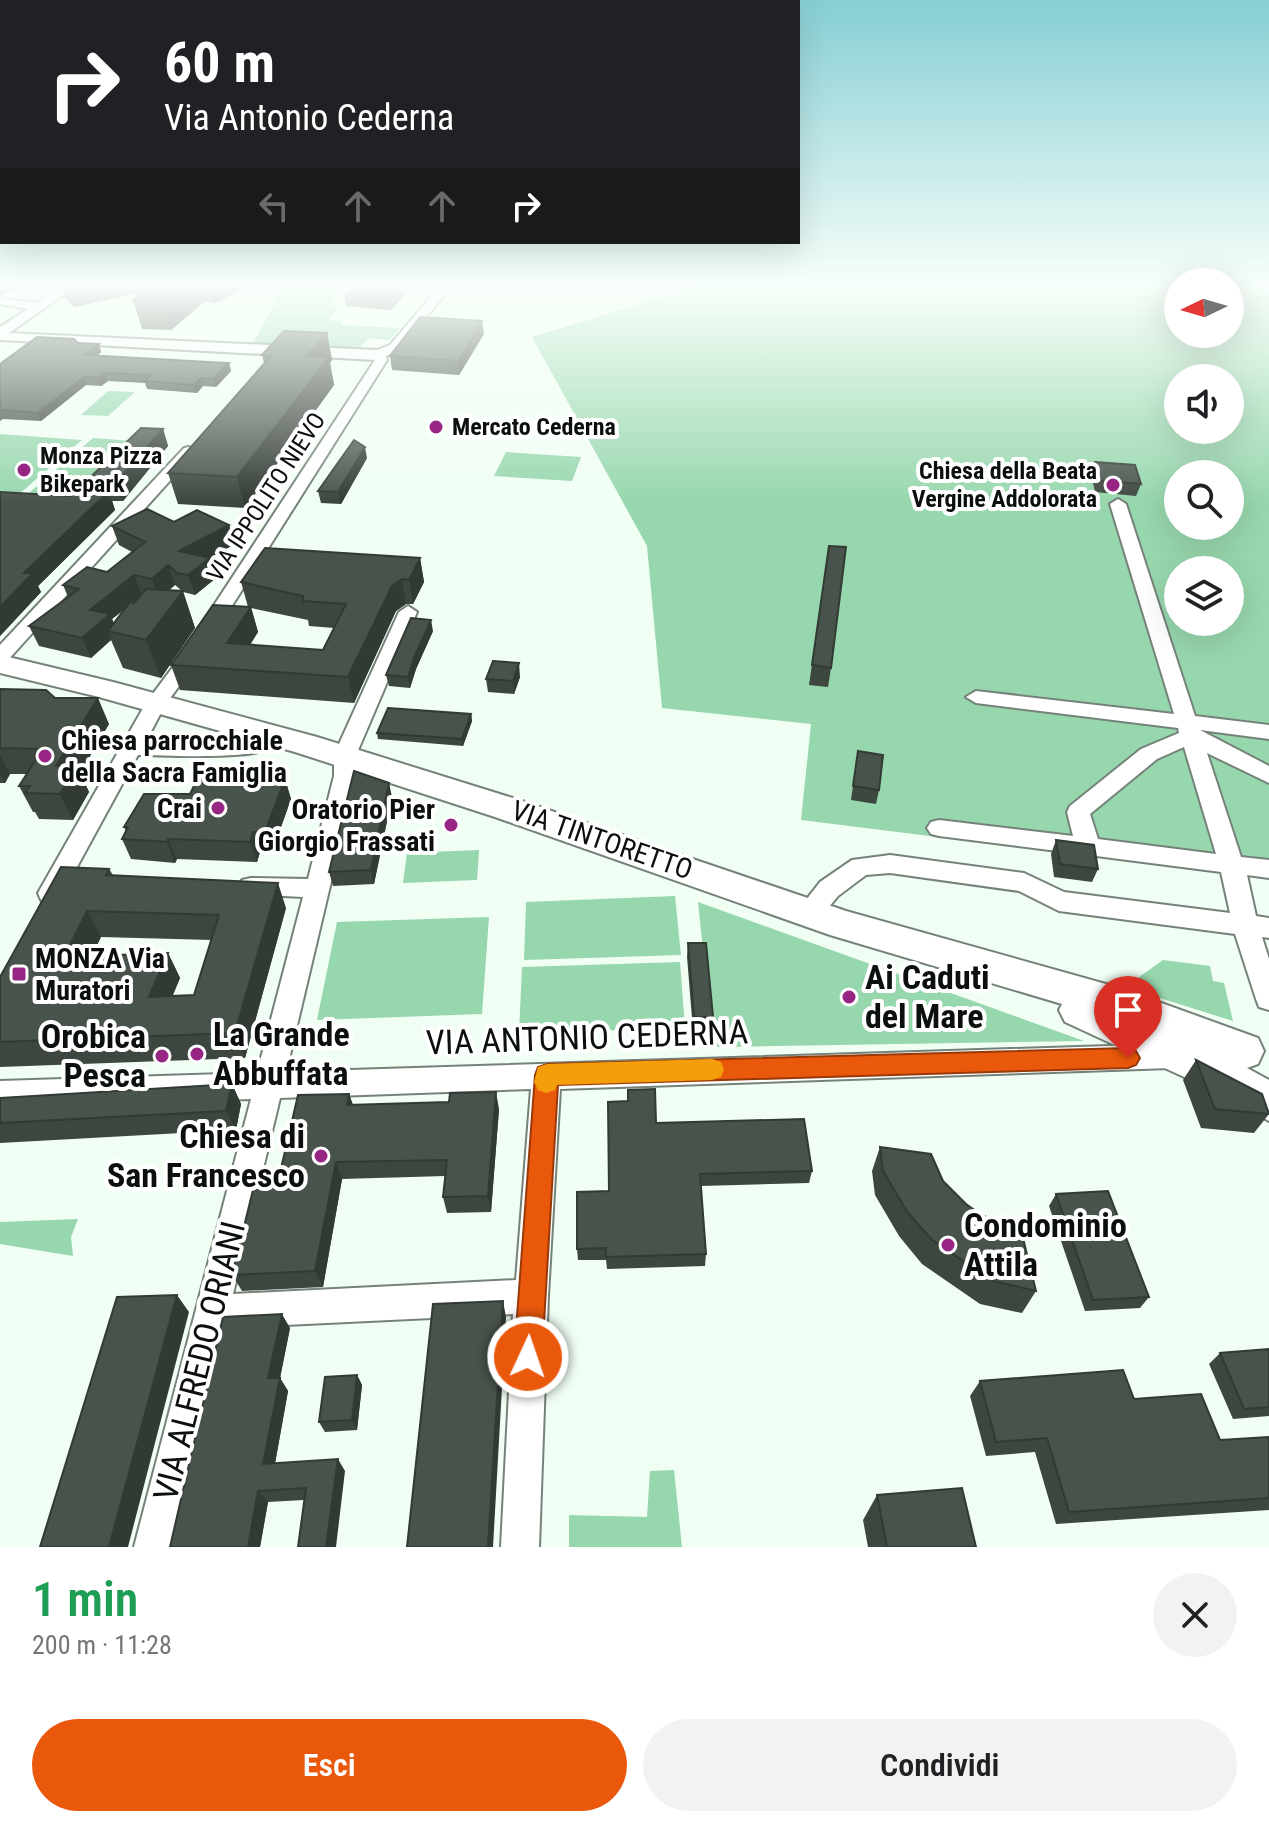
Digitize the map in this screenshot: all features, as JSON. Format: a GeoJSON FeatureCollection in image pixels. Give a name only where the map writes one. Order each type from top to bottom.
{"type":"FeatureCollection","features":[{"type":"Feature","properties":{"kind":"street"},"geometry":{"type":"LineString","coordinates":[[266,367],[274,358]]}},
{"type":"Feature","properties":{"kind":"street","name":"VIA IPPOLITO NIEVO"},"geometry":{"type":"LineString","coordinates":[[36,918],[156,703],[192,654],[336,434],[373,376],[380,358]]}},
{"type":"Feature","properties":{"kind":"street"},"geometry":{"type":"LineString","coordinates":[[0,657],[203,436]]}},
{"type":"Feature","properties":{"kind":"street"},"geometry":{"type":"LineString","coordinates":[[1118,504],[1231,864],[1257,927],[1269,999]]}},
{"type":"Feature","properties":{"kind":"street","name":"VIA ALFREDO ORIANI"},"geometry":{"type":"LineString","coordinates":[[153,1547],[318,888],[345,776],[345,755],[408,612]]}},
{"type":"Feature","properties":{"kind":"street"},"geometry":{"type":"LineString","coordinates":[[0,664],[101,686],[156,703]]}},
{"type":"Feature","properties":{"kind":"street"},"geometry":{"type":"LineString","coordinates":[[0,676],[91,697],[156,703]]}},
{"type":"Feature","properties":{"kind":"street"},"geometry":{"type":"LineString","coordinates":[[976,697],[1189,730],[1269,732]]}},
{"type":"Feature","properties":{"kind":"street","name":"VIA TINTORETTO"},"geometry":{"type":"LineString","coordinates":[[156,703],[345,755],[637,851],[809,913],[1102,998],[1256,1051]]}},
{"type":"Feature","properties":{"kind":"street"},"geometry":{"type":"LineString","coordinates":[[1189,730],[1269,775]]}},
{"type":"Feature","properties":{"kind":"street"},"geometry":{"type":"LineString","coordinates":[[1088,846],[1078,812],[1149,754],[1189,730]]}},
{"type":"Feature","properties":{"kind":"street"},"geometry":{"type":"LineString","coordinates":[[131,748],[261,747],[279,738]]}},
{"type":"Feature","properties":{"kind":"street"},"geometry":{"type":"LineString","coordinates":[[939,828],[1269,869]]}},
{"type":"Feature","properties":{"kind":"street"},"geometry":{"type":"LineString","coordinates":[[809,913],[829,889],[860,866],[890,864],[1024,882],[1059,901],[1257,927]]}},
{"type":"Feature","properties":{"kind":"street"},"geometry":{"type":"LineString","coordinates":[[58,880],[89,881]]}},
{"type":"Feature","properties":{"kind":"street"},"geometry":{"type":"LineString","coordinates":[[226,886],[318,888]]}},
{"type":"Feature","properties":{"kind":"street","name":"VIA TINTORETTO"},"geometry":{"type":"LineString","coordinates":[[859,929],[1098,1017],[1223,1075],[1269,1102]]}},
{"type":"Feature","properties":{"kind":"street","name":"VIA TINTORETTO"},"geometry":{"type":"LineString","coordinates":[[1176,1055],[1256,1051]]}},
{"type":"Feature","properties":{"kind":"street","name":"VIA ANTONIO CEDERNA"},"geometry":{"type":"LineString","coordinates":[[0,1094],[1176,1055]]}},
{"type":"Feature","properties":{"kind":"street"},"geometry":{"type":"LineString","coordinates":[[520,1547],[531,1296],[547,1075]]}},
{"type":"Feature","properties":{"kind":"street"},"geometry":{"type":"LineString","coordinates":[[210,1312],[531,1296]]}},
{"type":"Feature","properties":{"kind":"green space"},"geometry":{"type":"Polygon","coordinates":[[[544,358],[1269,358],[1269,878],[801,820],[811,724],[662,708],[647,546],[544,358]]]}},
{"type":"Feature","properties":{"kind":"green space"},"geometry":{"type":"Polygon","coordinates":[[[108,391],[135,392],[108,416],[81,415],[108,391]]]}},
{"type":"Feature","properties":{"kind":"green space","name":"Monza Pizza Bikepark"},"geometry":{"type":"Polygon","coordinates":[[[0,434],[82,440],[11,501],[0,501],[0,434]]]}},
{"type":"Feature","properties":{"kind":"green space"},"geometry":{"type":"Polygon","coordinates":[[[93,438],[146,442],[78,504],[22,499],[93,438]]]}},
{"type":"Feature","properties":{"kind":"green space"},"geometry":{"type":"Polygon","coordinates":[[[506,452],[581,457],[572,481],[494,476],[506,452]]]}},
{"type":"Feature","properties":{"kind":"green space"},"geometry":{"type":"Polygon","coordinates":[[[479,850],[477,880],[403,883],[407,853],[479,850]]]}},
{"type":"Feature","properties":{"kind":"green space"},"geometry":{"type":"Polygon","coordinates":[[[675,896],[681,955],[524,960],[526,902],[675,896]]]}},
{"type":"Feature","properties":{"kind":"green space"},"geometry":{"type":"Polygon","coordinates":[[[698,902],[1084,1041],[713,1047],[698,902]]]}},
{"type":"Feature","properties":{"kind":"green space"},"geometry":{"type":"Polygon","coordinates":[[[489,917],[482,1014],[317,1020],[337,922],[489,917]]]}},
{"type":"Feature","properties":{"kind":"green space"},"geometry":{"type":"Polygon","coordinates":[[[1163,960],[1210,966],[1213,981],[1224,983],[1233,1021],[1125,987],[1163,960]]]}},
{"type":"Feature","properties":{"kind":"green space"},"geometry":{"type":"Polygon","coordinates":[[[680,962],[685,1028],[519,1033],[522,967],[680,962]]]}},
{"type":"Feature","properties":{"kind":"green space"},"geometry":{"type":"Polygon","coordinates":[[[78,1219],[71,1237],[73,1256],[0,1244],[0,1222],[78,1219]]]}},
{"type":"Feature","properties":{"kind":"green space"},"geometry":{"type":"Polygon","coordinates":[[[674,1470],[682,1547],[569,1547],[569,1515],[647,1517],[650,1471],[674,1470]]]}},
{"type":"Feature","properties":{"kind":"building"},"geometry":{"type":"Polygon","coordinates":[[[8,358],[142,358],[229,363],[213,379],[201,378],[194,385],[144,381],[151,375],[105,373],[98,378],[84,377],[38,413],[0,410],[0,364],[8,358]]]}},
{"type":"Feature","properties":{"kind":"building"},"geometry":{"type":"Polygon","coordinates":[[[269,358],[328,358],[237,477],[168,473],[269,358]]]}},
{"type":"Feature","properties":{"kind":"building"},"geometry":{"type":"Polygon","coordinates":[[[420,358],[460,358],[458,361],[420,358]]]}},
{"type":"Feature","properties":{"kind":"building"},"geometry":{"type":"Polygon","coordinates":[[[141,428],[163,429],[116,483],[88,481],[109,491],[24,573],[33,573],[0,607],[0,492],[71,496],[141,428]]]}},
{"type":"Feature","properties":{"kind":"building"},"geometry":{"type":"Polygon","coordinates":[[[354,440],[365,447],[338,492],[318,491],[354,440]]]}},
{"type":"Feature","properties":{"kind":"building"},"geometry":{"type":"Polygon","coordinates":[[[1095,462],[1135,465],[1141,484],[1099,480],[1095,462]]]}},
{"type":"Feature","properties":{"kind":"building"},"geometry":{"type":"Polygon","coordinates":[[[147,509],[174,522],[197,510],[229,525],[179,551],[210,558],[188,575],[177,573],[168,565],[152,579],[134,575],[90,610],[110,614],[82,638],[29,626],[79,589],[63,585],[87,567],[107,572],[145,542],[112,526],[147,509]]]}},
{"type":"Feature","properties":{"kind":"building"},"geometry":{"type":"Polygon","coordinates":[[[829,546],[846,547],[831,668],[812,665],[829,546]]]}},
{"type":"Feature","properties":{"kind":"building"},"geometry":{"type":"Polygon","coordinates":[[[265,548],[420,558],[409,580],[402,579],[392,586],[348,677],[171,665],[213,605],[251,607],[227,643],[323,650],[346,604],[303,601],[303,596],[241,582],[265,548]]]}},
{"type":"Feature","properties":{"kind":"building"},"geometry":{"type":"Polygon","coordinates":[[[146,589],[183,591],[146,640],[108,631],[130,602],[134,603],[146,589]]]}},
{"type":"Feature","properties":{"kind":"building"},"geometry":{"type":"Polygon","coordinates":[[[411,618],[431,620],[408,677],[386,675],[411,618]]]}},
{"type":"Feature","properties":{"kind":"building"},"geometry":{"type":"Polygon","coordinates":[[[493,661],[519,663],[513,681],[486,679],[493,661]]]}},
{"type":"Feature","properties":{"kind":"building"},"geometry":{"type":"Polygon","coordinates":[[[0,689],[46,690],[55,698],[98,698],[56,766],[77,766],[60,794],[25,793],[30,786],[19,786],[43,749],[0,748],[0,689]]]}},
{"type":"Feature","properties":{"kind":"building"},"geometry":{"type":"Polygon","coordinates":[[[388,708],[471,714],[462,739],[377,733],[388,708]]]}},
{"type":"Feature","properties":{"kind":"building"},"geometry":{"type":"Polygon","coordinates":[[[858,751],[883,755],[879,790],[853,786],[858,751]]]}},
{"type":"Feature","properties":{"kind":"building"},"geometry":{"type":"Polygon","coordinates":[[[354,771],[389,783],[371,870],[329,872],[354,771]]]}},
{"type":"Feature","properties":{"kind":"building"},"geometry":{"type":"Polygon","coordinates":[[[198,778],[285,779],[265,832],[253,832],[250,842],[122,839],[128,827],[124,827],[144,794],[190,794],[198,778]]]}},
{"type":"Feature","properties":{"kind":"building"},"geometry":{"type":"Polygon","coordinates":[[[1056,840],[1094,845],[1098,869],[1060,864],[1056,840]]]}},
{"type":"Feature","properties":{"kind":"building"},"geometry":{"type":"Polygon","coordinates":[[[61,867],[109,869],[106,875],[278,883],[235,1033],[0,1042],[0,977],[61,867]],[[87,911],[64,957],[168,953],[149,997],[194,995],[219,915],[87,911]]]}},
{"type":"Feature","properties":{"kind":"building"},"geometry":{"type":"Polygon","coordinates":[[[688,943],[706,943],[713,1017],[694,1017],[688,943]]]}},
{"type":"Feature","properties":{"kind":"building"},"geometry":{"type":"Polygon","coordinates":[[[1196,1060],[1262,1094],[1269,1114],[1215,1109],[1196,1060]]]}},
{"type":"Feature","properties":{"kind":"building"},"geometry":{"type":"Polygon","coordinates":[[[232,1084],[226,1111],[0,1123],[0,1098],[232,1084]]]}},
{"type":"Feature","properties":{"kind":"building"},"geometry":{"type":"Polygon","coordinates":[[[655,1089],[656,1123],[804,1119],[812,1171],[700,1174],[706,1254],[606,1257],[606,1248],[577,1249],[577,1192],[609,1191],[608,1102],[628,1101],[628,1090],[655,1089]]]}},
{"type":"Feature","properties":{"kind":"building"},"geometry":{"type":"Polygon","coordinates":[[[496,1092],[488,1196],[443,1197],[447,1160],[336,1162],[315,1271],[232,1275],[254,1186],[277,1186],[298,1095],[349,1094],[347,1105],[449,1102],[450,1093],[496,1092]]]}},
{"type":"Feature","properties":{"kind":"building"},"geometry":{"type":"Polygon","coordinates":[[[880,1147],[931,1154],[943,1181],[966,1204],[983,1216],[1020,1226],[1036,1291],[993,1281],[932,1240],[908,1213],[883,1171],[880,1147]]]}},
{"type":"Feature","properties":{"kind":"building"},"geometry":{"type":"Polygon","coordinates":[[[1108,1191],[1149,1297],[1093,1300],[1056,1194],[1108,1191]]]}},
{"type":"Feature","properties":{"kind":"building"},"geometry":{"type":"Polygon","coordinates":[[[177,1295],[109,1547],[40,1547],[117,1297],[177,1295]]]}},
{"type":"Feature","properties":{"kind":"building"},"geometry":{"type":"Polygon","coordinates":[[[503,1301],[488,1547],[407,1547],[433,1304],[503,1301]]]}},
{"type":"Feature","properties":{"kind":"building"},"geometry":{"type":"Polygon","coordinates":[[[282,1314],[268,1378],[280,1378],[263,1464],[338,1459],[326,1547],[298,1547],[306,1488],[258,1491],[248,1547],[170,1547],[223,1317],[282,1314]]]}},
{"type":"Feature","properties":{"kind":"building"},"geometry":{"type":"Polygon","coordinates":[[[1269,1349],[1269,1407],[1244,1409],[1220,1353],[1269,1349]]]}},
{"type":"Feature","properties":{"kind":"building"},"geometry":{"type":"Polygon","coordinates":[[[1123,1370],[1134,1399],[1201,1394],[1220,1440],[1269,1437],[1269,1498],[1069,1512],[1047,1438],[996,1442],[980,1381],[1123,1370]]]}},
{"type":"Feature","properties":{"kind":"building"},"geometry":{"type":"Polygon","coordinates":[[[357,1375],[352,1420],[319,1422],[325,1377],[357,1375]]]}},
{"type":"Feature","properties":{"kind":"building"},"geometry":{"type":"Polygon","coordinates":[[[962,1488],[976,1547],[887,1547],[877,1495],[962,1488]]]}},
{"type":"Feature","properties":{"kind":"slow traffic"},"geometry":{"type":"LineString","coordinates":[[546,1082],[547,1075],[712,1070]]}},
{"type":"Feature","properties":{"kind":"place","name":"Mercato Cederna"},"geometry":{"type":"Point","coordinates":[436,427]}},
{"type":"Feature","properties":{"kind":"place","name":"Monza Pizza Bikepark"},"geometry":{"type":"Point","coordinates":[24,470]}},
{"type":"Feature","properties":{"kind":"place","name":"Chiesa della Beata Vergine Addolorata"},"geometry":{"type":"Point","coordinates":[1113,485]}},
{"type":"Feature","properties":{"kind":"place","name":"Chiesa parrocchiale della Sacra Famiglia"},"geometry":{"type":"Point","coordinates":[45,756]}},
{"type":"Feature","properties":{"kind":"place","name":"Crai"},"geometry":{"type":"Point","coordinates":[218,808]}},
{"type":"Feature","properties":{"kind":"place","name":"Oratorio Pier Giorgio Frassati"},"geometry":{"type":"Point","coordinates":[451,825]}},
{"type":"Feature","properties":{"kind":"place","name":"MONZA Via Muratori"},"geometry":{"type":"Point","coordinates":[19,974]}},
{"type":"Feature","properties":{"kind":"place","name":"Ai Caduti del Mare"},"geometry":{"type":"Point","coordinates":[849,997]}},
{"type":"Feature","properties":{"kind":"place","name":"La Grande Abbuffata"},"geometry":{"type":"Point","coordinates":[197,1054]}},
{"type":"Feature","properties":{"kind":"place","name":"Orobica Pesca"},"geometry":{"type":"Point","coordinates":[162,1056]}},
{"type":"Feature","properties":{"kind":"place","name":"Chiesa di San Francesco"},"geometry":{"type":"Point","coordinates":[321,1156]}},
{"type":"Feature","properties":{"kind":"place","name":"Condominio Attila"},"geometry":{"type":"Point","coordinates":[948,1245]}},
{"type":"Feature","properties":{"kind":"route"},"geometry":{"type":"LineString","coordinates":[[528,1357],[547,1075],[1128,1058]]}}]}
